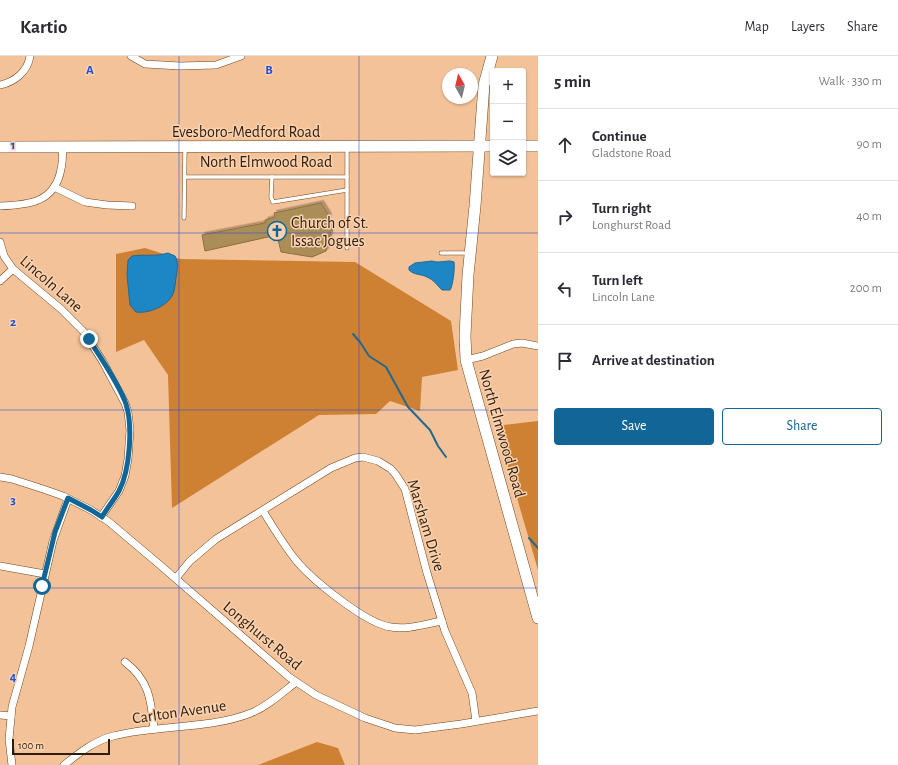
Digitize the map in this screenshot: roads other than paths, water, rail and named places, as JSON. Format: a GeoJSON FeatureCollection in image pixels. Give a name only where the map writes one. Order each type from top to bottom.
{"type":"FeatureCollection","features":[{"type":"Feature","properties":{"kind":"main road","name":"North Elmwood Road"},"geometry":{"type":"LineString","coordinates":[[492,56],[484,85],[470,253],[465,336],[466,360],[538,618]]}},
{"type":"Feature","properties":{"kind":"main road","name":"Evesboro-Medford Road"},"geometry":{"type":"LineString","coordinates":[[0,147],[490,146]]}},
{"type":"Feature","properties":{"kind":"main road"},"geometry":{"type":"LineString","coordinates":[[526,146],[538,146]]}},
{"type":"Feature","properties":{"kind":"street"},"geometry":{"type":"LineString","coordinates":[[0,85],[10,81],[23,72],[27,66],[30,56]]}},
{"type":"Feature","properties":{"kind":"street"},"geometry":{"type":"LineString","coordinates":[[131,56],[145,64],[180,66],[216,65],[241,56]]}},
{"type":"Feature","properties":{"kind":"street"},"geometry":{"type":"LineString","coordinates":[[0,206],[21,205],[39,201],[46,196],[54,187],[61,169],[63,147]]}},
{"type":"Feature","properties":{"kind":"street"},"geometry":{"type":"LineString","coordinates":[[54,187],[85,202],[132,206]]}},
{"type":"Feature","properties":{"kind":"street","name":"Lincoln Lane"},"geometry":{"type":"LineString","coordinates":[[0,242],[4,256],[13,269],[79,326],[103,362],[125,403],[129,416],[130,430],[125,476],[119,491],[102,517]]}},
{"type":"Feature","properties":{"kind":"street"},"geometry":{"type":"LineString","coordinates":[[0,281],[13,269]]}},
{"type":"Feature","properties":{"kind":"street"},"geometry":{"type":"LineString","coordinates":[[466,360],[488,354],[514,344],[522,343],[538,346]]}},
{"type":"Feature","properties":{"kind":"street","name":"Marsham Drive"},"geometry":{"type":"LineString","coordinates":[[176,578],[190,561],[216,539],[315,477],[347,460],[363,457],[371,458],[385,465],[396,475],[405,489],[427,573],[442,621],[453,651],[472,693],[476,721]]}},
{"type":"Feature","properties":{"kind":"street","name":"Longhurst Road"},"geometry":{"type":"LineString","coordinates":[[0,477],[22,482],[68,498],[102,517],[176,578],[296,682],[326,700],[358,715],[375,722],[405,730],[538,711]]}},
{"type":"Feature","properties":{"kind":"street"},"geometry":{"type":"LineString","coordinates":[[12,765],[9,738],[10,716],[29,646],[55,532],[68,498]]}},
{"type":"Feature","properties":{"kind":"street"},"geometry":{"type":"LineString","coordinates":[[263,510],[289,552],[302,567],[356,611],[372,621],[389,627],[413,627],[442,621]]}},
{"type":"Feature","properties":{"kind":"street"},"geometry":{"type":"LineString","coordinates":[[0,566],[45,574]]}},
{"type":"Feature","properties":{"kind":"street"},"geometry":{"type":"LineString","coordinates":[[125,662],[138,674],[146,686],[151,700],[154,729]]}},
{"type":"Feature","properties":{"kind":"street","name":"Carlton Avenue"},"geometry":{"type":"LineString","coordinates":[[64,765],[83,750],[113,736],[224,720],[244,715],[269,703],[296,682]]}},
{"type":"Feature","properties":{"kind":"street"},"geometry":{"type":"LineString","coordinates":[[0,715],[10,716]]}},
{"type":"Feature","properties":{"kind":"lane"},"geometry":{"type":"LineString","coordinates":[[184,218],[185,147]]}},
{"type":"Feature","properties":{"kind":"lane","name":"North Elmwood Road"},"geometry":{"type":"LineString","coordinates":[[347,147],[347,248]]}},
{"type":"Feature","properties":{"kind":"lane","name":"North Elmwood Road"},"geometry":{"type":"LineString","coordinates":[[185,177],[347,177]]}},
{"type":"Feature","properties":{"kind":"lane"},"geometry":{"type":"LineString","coordinates":[[272,177],[271,197],[273,202],[347,190]]}},
{"type":"Feature","properties":{"kind":"lane"},"geometry":{"type":"LineString","coordinates":[[441,253],[470,253]]}},
{"type":"Feature","properties":{"kind":"water"},"geometry":{"type":"Polygon","coordinates":[[[168,253],[175,256],[177,264],[175,287],[172,296],[169,300],[156,309],[145,312],[136,312],[130,305],[127,275],[128,260],[132,256],[159,255],[168,253]]]}},
{"type":"Feature","properties":{"kind":"water"},"geometry":{"type":"Polygon","coordinates":[[[432,261],[454,262],[454,276],[450,290],[442,290],[429,278],[413,273],[409,270],[409,267],[415,263],[432,261]]]}},
{"type":"Feature","properties":{"kind":"waterway"},"geometry":{"type":"LineString","coordinates":[[353,334],[369,356],[386,367],[408,407],[430,430],[438,446],[446,457]]}},
{"type":"Feature","properties":{"kind":"waterway"},"geometry":{"type":"LineString","coordinates":[[529,538],[538,548]]}},
{"type":"Feature","properties":{"kind":"place","name":"Church of St. Issac Jogues"},"geometry":{"type":"Point","coordinates":[277,231]}}]}
